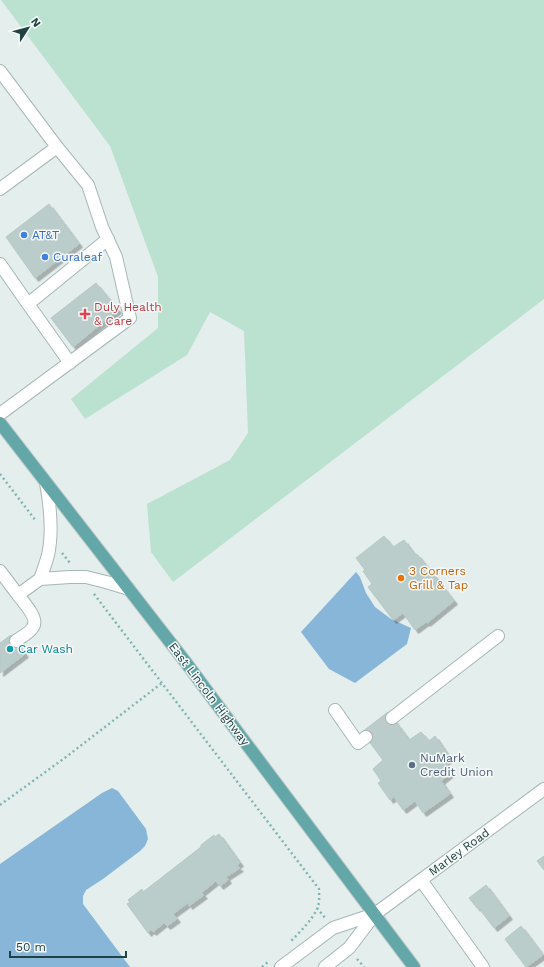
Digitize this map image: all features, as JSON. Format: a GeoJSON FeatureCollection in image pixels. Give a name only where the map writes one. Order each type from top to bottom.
{"type":"FeatureCollection","features":[{"type":"Feature","properties":{"kind":"main road","name":"East Lincoln Highway"},"geometry":{"type":"LineString","coordinates":[[0,424],[187,664],[414,967]]}},
{"type":"Feature","properties":{"kind":"street"},"geometry":{"type":"LineString","coordinates":[[0,72],[88,185],[102,227],[116,256],[130,318],[0,414]]}},
{"type":"Feature","properties":{"kind":"street"},"geometry":{"type":"LineString","coordinates":[[0,189],[57,147]]}},
{"type":"Feature","properties":{"kind":"street"},"geometry":{"type":"LineString","coordinates":[[28,304],[108,239]]}},
{"type":"Feature","properties":{"kind":"street"},"geometry":{"type":"LineString","coordinates":[[0,264],[70,363]]}},
{"type":"Feature","properties":{"kind":"street"},"geometry":{"type":"LineString","coordinates":[[40,579],[48,553],[50,538],[50,503],[46,483]]}},
{"type":"Feature","properties":{"kind":"street"},"geometry":{"type":"LineString","coordinates":[[0,571],[33,616],[35,623],[33,628],[16,641]]}},
{"type":"Feature","properties":{"kind":"street"},"geometry":{"type":"LineString","coordinates":[[18,594],[40,579],[81,577],[106,582],[129,589]]}},
{"type":"Feature","properties":{"kind":"street"},"geometry":{"type":"LineString","coordinates":[[392,718],[498,636]]}},
{"type":"Feature","properties":{"kind":"street"},"geometry":{"type":"LineString","coordinates":[[335,710],[358,743],[366,737]]}},
{"type":"Feature","properties":{"kind":"street","name":"Marley Road"},"geometry":{"type":"LineString","coordinates":[[375,914],[544,789]]}},
{"type":"Feature","properties":{"kind":"street"},"geometry":{"type":"LineString","coordinates":[[421,880],[483,967]]}},
{"type":"Feature","properties":{"kind":"street"},"geometry":{"type":"LineString","coordinates":[[277,963],[333,928],[375,914]]}},
{"type":"Feature","properties":{"kind":"street"},"geometry":{"type":"LineString","coordinates":[[325,967],[349,948],[375,914]]}},
{"type":"Feature","properties":{"kind":"path"},"geometry":{"type":"LineString","coordinates":[[0,474],[81,577],[319,889],[320,898],[317,908],[303,929],[288,944]]}},
{"type":"Feature","properties":{"kind":"path"},"geometry":{"type":"LineString","coordinates":[[0,805],[66,757],[162,683]]}},
{"type":"Feature","properties":{"kind":"path"},"geometry":{"type":"LineString","coordinates":[[262,967],[277,963]]}},
{"type":"Feature","properties":{"kind":"green space"},"geometry":{"type":"Polygon","coordinates":[[[1,0],[544,0],[544,299],[173,582],[151,552],[147,504],[230,460],[248,433],[244,331],[210,312],[187,355],[85,419],[71,399],[158,328],[158,277],[110,146],[1,0]]]}},
{"type":"Feature","properties":{"kind":"water"},"geometry":{"type":"Polygon","coordinates":[[[356,572],[360,577],[366,593],[375,607],[391,619],[411,628],[407,644],[355,683],[329,669],[301,632],[356,572]]]}},
{"type":"Feature","properties":{"kind":"water"},"geometry":{"type":"Polygon","coordinates":[[[112,788],[118,791],[146,829],[148,839],[145,846],[140,851],[86,890],[83,896],[83,904],[130,967],[0,967],[0,864],[102,793],[112,788]]]}},
{"type":"Feature","properties":{"kind":"building"},"geometry":{"type":"Polygon","coordinates":[[[49,204],[79,244],[35,278],[6,237],[49,204]]]}},
{"type":"Feature","properties":{"kind":"building","name":"Duly Health & Care"},"geometry":{"type":"Polygon","coordinates":[[[96,283],[118,310],[73,347],[51,318],[96,283]]]}},
{"type":"Feature","properties":{"kind":"building","name":"3 Corners Grill & Tap"},"geometry":{"type":"Polygon","coordinates":[[[384,536],[393,547],[404,540],[454,601],[427,623],[426,622],[415,630],[403,613],[393,620],[368,587],[372,584],[363,571],[365,570],[356,558],[384,536]]]}},
{"type":"Feature","properties":{"kind":"building","name":"Car Wash"},"geometry":{"type":"Polygon","coordinates":[[[11,635],[25,654],[0,673],[0,643],[11,635]]]}},
{"type":"Feature","properties":{"kind":"building","name":"NuMark Credit Union"},"geometry":{"type":"Polygon","coordinates":[[[388,712],[409,740],[421,732],[429,741],[435,736],[450,758],[445,762],[452,772],[441,781],[450,794],[423,813],[415,801],[403,810],[394,797],[390,800],[378,783],[381,781],[373,769],[383,760],[362,732],[388,712]]]}},
{"type":"Feature","properties":{"kind":"building"},"geometry":{"type":"Polygon","coordinates":[[[219,834],[240,863],[236,866],[240,868],[226,877],[228,880],[220,886],[216,881],[201,893],[204,895],[189,906],[188,903],[173,914],[177,919],[167,926],[164,923],[153,932],[151,930],[148,933],[127,904],[130,902],[128,900],[142,889],[143,892],[201,847],[201,845],[214,835],[215,837],[219,834]]]}},
{"type":"Feature","properties":{"kind":"building"},"geometry":{"type":"Polygon","coordinates":[[[544,856],[544,870],[537,861],[544,856]]]}},
{"type":"Feature","properties":{"kind":"building"},"geometry":{"type":"Polygon","coordinates":[[[486,885],[509,916],[494,928],[469,898],[486,885]]]}},
{"type":"Feature","properties":{"kind":"building"},"geometry":{"type":"Polygon","coordinates":[[[521,926],[543,955],[526,967],[505,939],[521,926]]]}},
{"type":"Feature","properties":{"kind":"tunnel"},"geometry":{"type":"LineString","coordinates":[[0,653],[16,641]]}},
{"type":"Feature","properties":{"kind":"tunnel"},"geometry":{"type":"LineString","coordinates":[[366,737],[392,718]]}},
{"type":"Feature","properties":{"kind":"place","name":"AT&T"},"geometry":{"type":"Point","coordinates":[24,235]}},
{"type":"Feature","properties":{"kind":"place","name":"Curaleaf"},"geometry":{"type":"Point","coordinates":[45,257]}},
{"type":"Feature","properties":{"kind":"place","name":"Duly Health & Care"},"geometry":{"type":"Point","coordinates":[85,314]}},
{"type":"Feature","properties":{"kind":"place","name":"3 Corners Grill & Tap"},"geometry":{"type":"Point","coordinates":[401,578]}},
{"type":"Feature","properties":{"kind":"place","name":"Car Wash"},"geometry":{"type":"Point","coordinates":[10,649]}},
{"type":"Feature","properties":{"kind":"place","name":"NuMark Credit Union"},"geometry":{"type":"Point","coordinates":[412,765]}}]}
